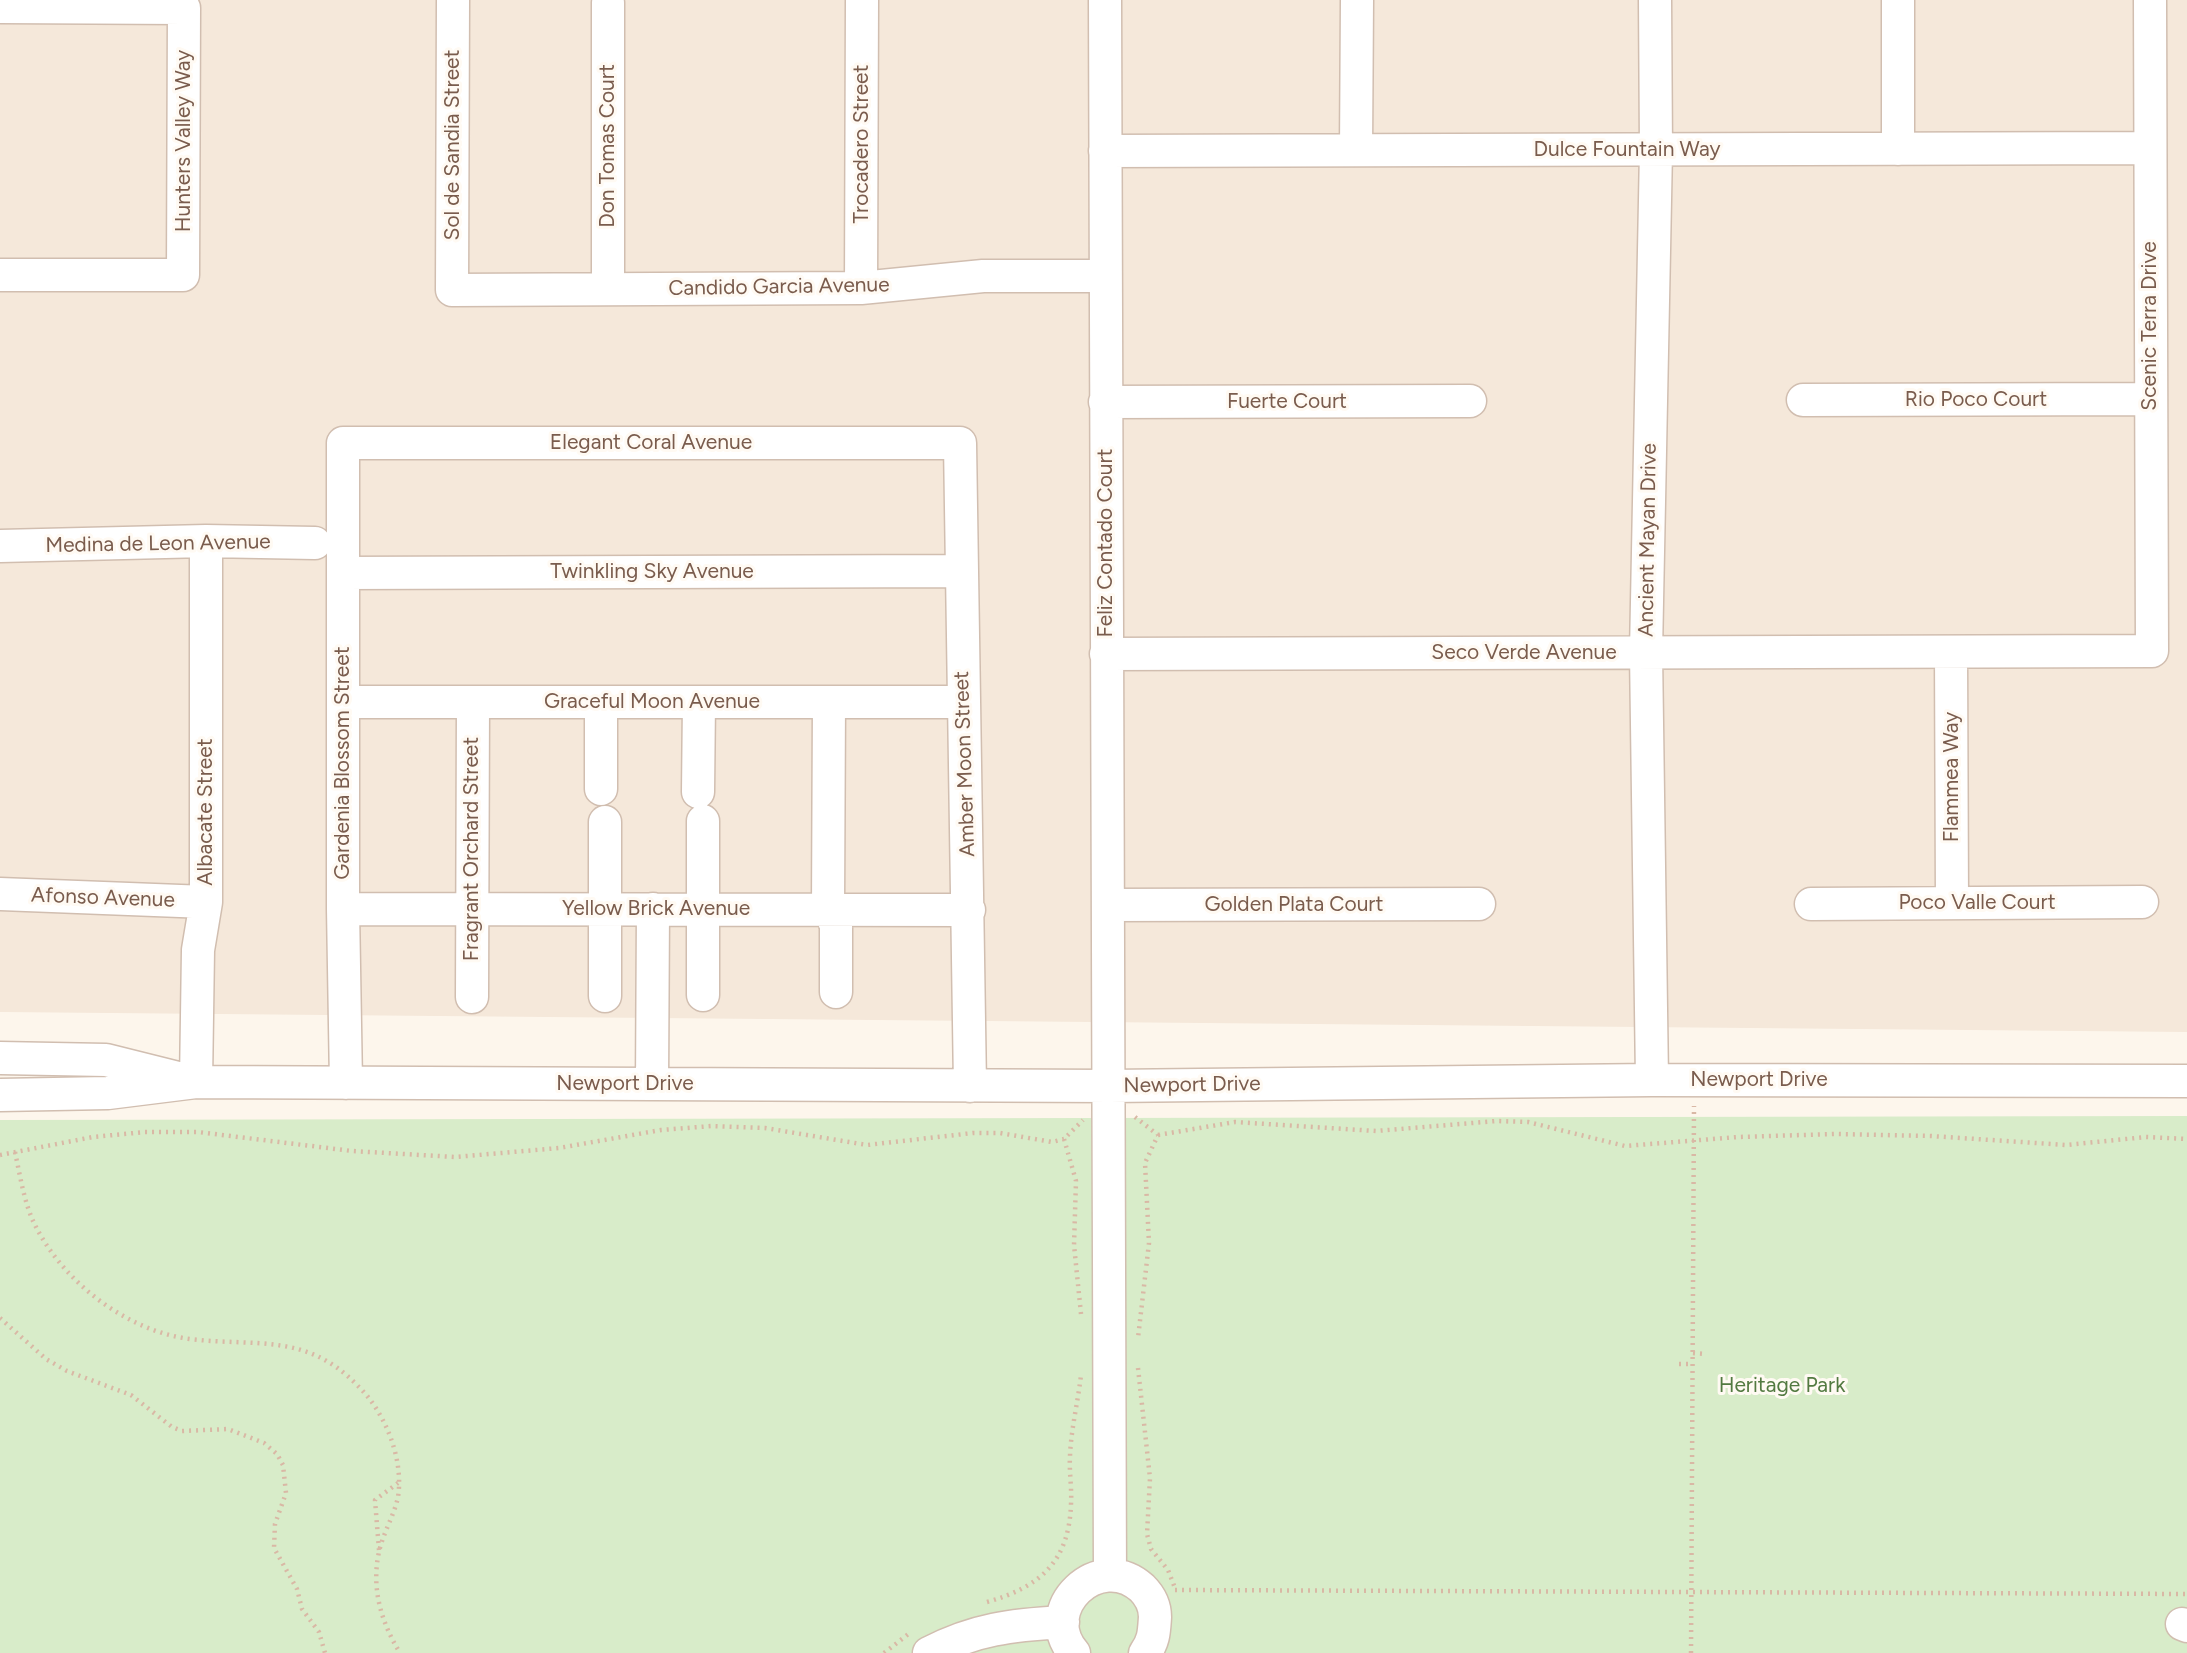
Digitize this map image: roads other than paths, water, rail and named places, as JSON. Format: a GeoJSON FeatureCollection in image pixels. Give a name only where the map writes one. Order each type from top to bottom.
{"type":"FeatureCollection","features":[{"type":"Feature","properties":{"kind":"street","name":"Sol de Sandia Street"},"geometry":{"type":"LineString","coordinates":[[452,290],[453,0]]}},
{"type":"Feature","properties":{"kind":"street","name":"Trocadero Street"},"geometry":{"type":"LineString","coordinates":[[862,0],[862,288]]}},
{"type":"Feature","properties":{"kind":"street","name":"Feliz Contado Court"},"geometry":{"type":"LineString","coordinates":[[1105,0],[1108,905],[1098,1086],[1110,1575]]}},
{"type":"Feature","properties":{"kind":"street"},"geometry":{"type":"LineString","coordinates":[[1356,150],[1357,0]]}},
{"type":"Feature","properties":{"kind":"street","name":"Ancient Mayan Drive"},"geometry":{"type":"LineString","coordinates":[[1652,1080],[1646,652],[1656,150],[1655,0]]}},
{"type":"Feature","properties":{"kind":"street"},"geometry":{"type":"LineString","coordinates":[[1898,149],[1899,0]]}},
{"type":"Feature","properties":{"kind":"street","name":"Scenic Terra Drive"},"geometry":{"type":"LineString","coordinates":[[2150,0],[2149,399],[2152,651]]}},
{"type":"Feature","properties":{"kind":"street","name":"Don Tomas Court"},"geometry":{"type":"LineString","coordinates":[[608,3],[608,289]]}},
{"type":"Feature","properties":{"kind":"street","name":"Hunters Valley Way"},"geometry":{"type":"LineString","coordinates":[[0,7],[184,8],[183,275],[0,275]]}},
{"type":"Feature","properties":{"kind":"street","name":"Dulce Fountain Way"},"geometry":{"type":"LineString","coordinates":[[1105,151],[2150,148]]}},
{"type":"Feature","properties":{"kind":"street","name":"Candido Garcia Avenue"},"geometry":{"type":"LineString","coordinates":[[452,290],[862,288],[983,276],[1105,276]]}},
{"type":"Feature","properties":{"kind":"street","name":"Rio Poco Court"},"geometry":{"type":"LineString","coordinates":[[1803,400],[2149,399]]}},
{"type":"Feature","properties":{"kind":"street","name":"Fuerte Court"},"geometry":{"type":"LineString","coordinates":[[1105,402],[1470,401]]}},
{"type":"Feature","properties":{"kind":"street","name":"Elegant Coral Avenue"},"geometry":{"type":"LineString","coordinates":[[343,443],[960,443]]}},
{"type":"Feature","properties":{"kind":"street","name":"Gardenia Blossom Street"},"geometry":{"type":"LineString","coordinates":[[343,443],[343,909],[346,1083]]}},
{"type":"Feature","properties":{"kind":"street","name":"Amber Moon Street"},"geometry":{"type":"LineString","coordinates":[[960,443],[970,1086]]}},
{"type":"Feature","properties":{"kind":"street","name":"Medina de Leon Avenue"},"geometry":{"type":"LineString","coordinates":[[0,546],[206,541],[315,543]]}},
{"type":"Feature","properties":{"kind":"street","name":"Albacate Street"},"geometry":{"type":"LineString","coordinates":[[196,1082],[198,950],[206,902],[206,541]]}},
{"type":"Feature","properties":{"kind":"street","name":"Twinkling Sky Avenue"},"geometry":{"type":"LineString","coordinates":[[343,573],[961,571]]}},
{"type":"Feature","properties":{"kind":"street","name":"Seco Verde Avenue"},"geometry":{"type":"LineString","coordinates":[[1106,654],[2152,651]]}},
{"type":"Feature","properties":{"kind":"street","name":"Flammea Way"},"geometry":{"type":"LineString","coordinates":[[1951,652],[1952,903]]}},
{"type":"Feature","properties":{"kind":"street","name":"Graceful Moon Avenue"},"geometry":{"type":"LineString","coordinates":[[343,702],[962,702]]}},
{"type":"Feature","properties":{"kind":"street","name":"Fragrant Orchard Street"},"geometry":{"type":"LineString","coordinates":[[472,997],[473,702]]}},
{"type":"Feature","properties":{"kind":"street"},"geometry":{"type":"LineString","coordinates":[[601,702],[601,789]]}},
{"type":"Feature","properties":{"kind":"street"},"geometry":{"type":"LineString","coordinates":[[699,702],[703,995]]}},
{"type":"Feature","properties":{"kind":"street"},"geometry":{"type":"LineString","coordinates":[[829,702],[828,908],[836,925],[836,992]]}},
{"type":"Feature","properties":{"kind":"street"},"geometry":{"type":"LineString","coordinates":[[605,822],[605,996]]}},
{"type":"Feature","properties":{"kind":"street","name":"Afonso Avenue"},"geometry":{"type":"LineString","coordinates":[[0,894],[206,902]]}},
{"type":"Feature","properties":{"kind":"street","name":"Poco Valle Court"},"geometry":{"type":"LineString","coordinates":[[1811,904],[2142,902]]}},
{"type":"Feature","properties":{"kind":"street","name":"Golden Plata Court"},"geometry":{"type":"LineString","coordinates":[[1108,905],[1479,904]]}},
{"type":"Feature","properties":{"kind":"street","name":"Yellow Brick Avenue"},"geometry":{"type":"LineString","coordinates":[[343,909],[828,908],[969,911]]}},
{"type":"Feature","properties":{"kind":"street"},"geometry":{"type":"LineString","coordinates":[[652,1084],[653,909]]}},
{"type":"Feature","properties":{"kind":"street","name":"Newport Drive"},"geometry":{"type":"LineString","coordinates":[[0,1058],[106,1060],[196,1082]]}},
{"type":"Feature","properties":{"kind":"street","name":"Newport Drive"},"geometry":{"type":"LineString","coordinates":[[0,1095],[108,1093],[196,1082],[1098,1086],[1652,1080],[2187,1081]]}},
{"type":"Feature","properties":{"kind":"street"},"geometry":{"type":"LineString","coordinates":[[1074,1653],[1063,1632],[1067,1601],[1077,1588],[1090,1579],[1110,1575],[1136,1583],[1148,1594],[1155,1608],[1154,1639],[1145,1653]]}},
{"type":"Feature","properties":{"kind":"street"},"geometry":{"type":"LineString","coordinates":[[923,1640],[960,1637],[996,1628],[1063,1622]]}},
{"type":"Feature","properties":{"kind":"park label","name":"Heritage Park"},"geometry":{"type":"Point","coordinates":[1782,1386]}}]}
